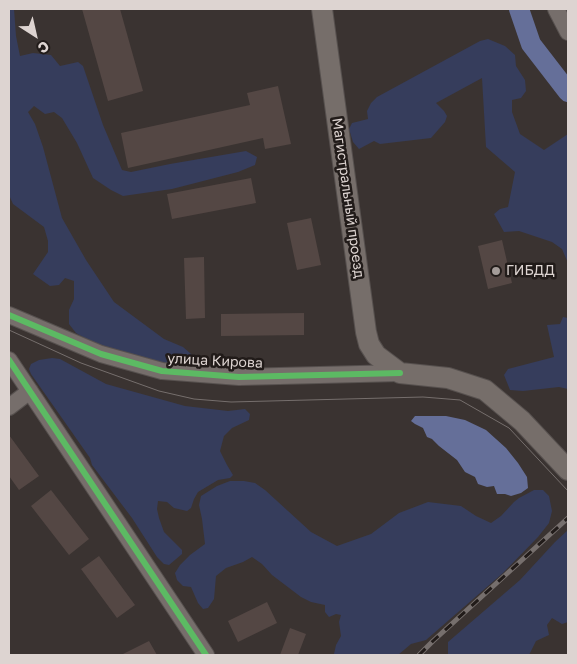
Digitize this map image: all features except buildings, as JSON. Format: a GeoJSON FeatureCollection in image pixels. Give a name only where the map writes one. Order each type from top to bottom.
{"type":"FeatureCollection","features":[{"type":"Feature","properties":{"kind":"main road","name":"Магистральный проезд"},"geometry":{"type":"LineString","coordinates":[[322,9],[369,344]]}},
{"type":"Feature","properties":{"kind":"main road"},"geometry":{"type":"LineString","coordinates":[[369,344],[376,355],[400,373]]}},
{"type":"Feature","properties":{"kind":"main road","name":"улица Кирова"},"geometry":{"type":"LineString","coordinates":[[400,373],[448,378],[485,390],[522,421],[568,470]]}},
{"type":"Feature","properties":{"kind":"street"},"geometry":{"type":"LineString","coordinates":[[556,9],[568,32]]}},
{"type":"Feature","properties":{"kind":"street","name":"улица Кирова"},"geometry":{"type":"LineString","coordinates":[[9,314],[101,354],[162,371],[239,377],[400,373]]}},
{"type":"Feature","properties":{"kind":"street"},"geometry":{"type":"LineString","coordinates":[[355,374],[366,362],[369,344]]}},
{"type":"Feature","properties":{"kind":"street"},"geometry":{"type":"LineString","coordinates":[[9,360],[206,655]]}},
{"type":"Feature","properties":{"kind":"street"},"geometry":{"type":"LineString","coordinates":[[9,407],[30,391]]}},
{"type":"Feature","properties":{"kind":"shaded area"},"geometry":{"type":"Polygon","coordinates":[[[9,9],[14,9],[20,56],[33,53],[51,55],[60,66],[78,62],[83,66],[103,125],[122,170],[131,172],[246,151],[257,157],[255,165],[238,172],[172,189],[123,196],[93,178],[77,143],[62,118],[54,112],[45,114],[34,106],[28,112],[35,124],[43,147],[62,218],[86,260],[114,302],[164,339],[183,347],[198,360],[190,367],[165,364],[100,347],[76,333],[69,324],[69,310],[74,299],[74,281],[65,278],[59,285],[50,286],[33,274],[48,252],[48,241],[44,227],[13,204],[9,195],[9,9]]]}},
{"type":"Feature","properties":{"kind":"shaded area"},"geometry":{"type":"Polygon","coordinates":[[[488,39],[505,46],[515,55],[516,66],[525,80],[526,91],[521,98],[512,100],[512,112],[520,134],[544,150],[568,134],[568,263],[562,249],[552,242],[519,231],[504,232],[494,214],[500,209],[508,207],[515,172],[486,147],[482,78],[436,103],[447,116],[445,122],[431,138],[380,144],[374,141],[359,149],[353,142],[349,129],[352,123],[368,119],[367,111],[377,97],[480,41],[488,39]]]}},
{"type":"Feature","properties":{"kind":"shaded area"},"geometry":{"type":"Polygon","coordinates":[[[563,317],[568,318],[568,389],[559,387],[523,391],[510,390],[504,375],[508,369],[554,357],[547,325],[560,324],[563,317]]]}},
{"type":"Feature","properties":{"kind":"shaded area"},"geometry":{"type":"Polygon","coordinates":[[[60,359],[106,384],[185,406],[228,411],[245,409],[250,414],[249,420],[232,428],[224,436],[220,451],[233,475],[230,478],[218,480],[198,492],[191,508],[187,511],[174,508],[167,502],[158,501],[157,509],[164,532],[182,550],[182,554],[169,565],[164,564],[157,557],[132,518],[92,465],[90,458],[31,374],[29,369],[31,364],[39,360],[60,359]]]}},
{"type":"Feature","properties":{"kind":"shaded area"},"geometry":{"type":"Polygon","coordinates":[[[415,416],[446,416],[465,420],[486,430],[506,448],[518,463],[527,477],[528,488],[521,493],[511,496],[497,494],[494,486],[487,487],[478,484],[475,477],[465,472],[457,460],[427,437],[423,428],[411,421],[415,416]]]}},
{"type":"Feature","properties":{"kind":"shaded area"},"geometry":{"type":"Polygon","coordinates":[[[230,481],[255,483],[311,532],[337,546],[371,534],[399,513],[428,502],[461,506],[491,523],[519,498],[534,490],[543,490],[549,496],[552,511],[549,523],[538,537],[503,573],[426,640],[411,644],[398,655],[317,655],[334,654],[341,636],[339,622],[341,615],[336,614],[329,617],[325,612],[325,605],[311,602],[301,597],[252,557],[226,568],[216,576],[214,599],[208,608],[203,609],[198,603],[191,587],[183,586],[177,580],[175,573],[180,565],[205,544],[199,505],[201,496],[217,486],[230,481]]]}},
{"type":"Feature","properties":{"kind":"shaded area"},"geometry":{"type":"Polygon","coordinates":[[[568,530],[568,622],[562,624],[552,618],[547,625],[549,635],[536,641],[529,655],[448,655],[448,642],[520,580],[568,530]]]}},
{"type":"Feature","properties":{"kind":"waterway"},"geometry":{"type":"LineString","coordinates":[[519,9],[531,44],[568,92]]}},
{"type":"Feature","properties":{"kind":"tram line"},"geometry":{"type":"LineString","coordinates":[[9,330],[81,363],[159,391],[194,399],[231,402],[423,397],[460,400],[509,428],[568,491]]}},
{"type":"Feature","properties":{"kind":"railway"},"geometry":{"type":"LineString","coordinates":[[419,655],[568,518]]}},
{"type":"Feature","properties":{"kind":"cycle path"},"geometry":{"type":"LineString","coordinates":[[9,315],[101,354],[162,371],[239,377],[400,373]]}},
{"type":"Feature","properties":{"kind":"cycle path"},"geometry":{"type":"LineString","coordinates":[[9,360],[206,655]]}},
{"type":"Feature","properties":{"kind":"place","name":"ГИБДД"},"geometry":{"type":"Point","coordinates":[496,271]}}]}
